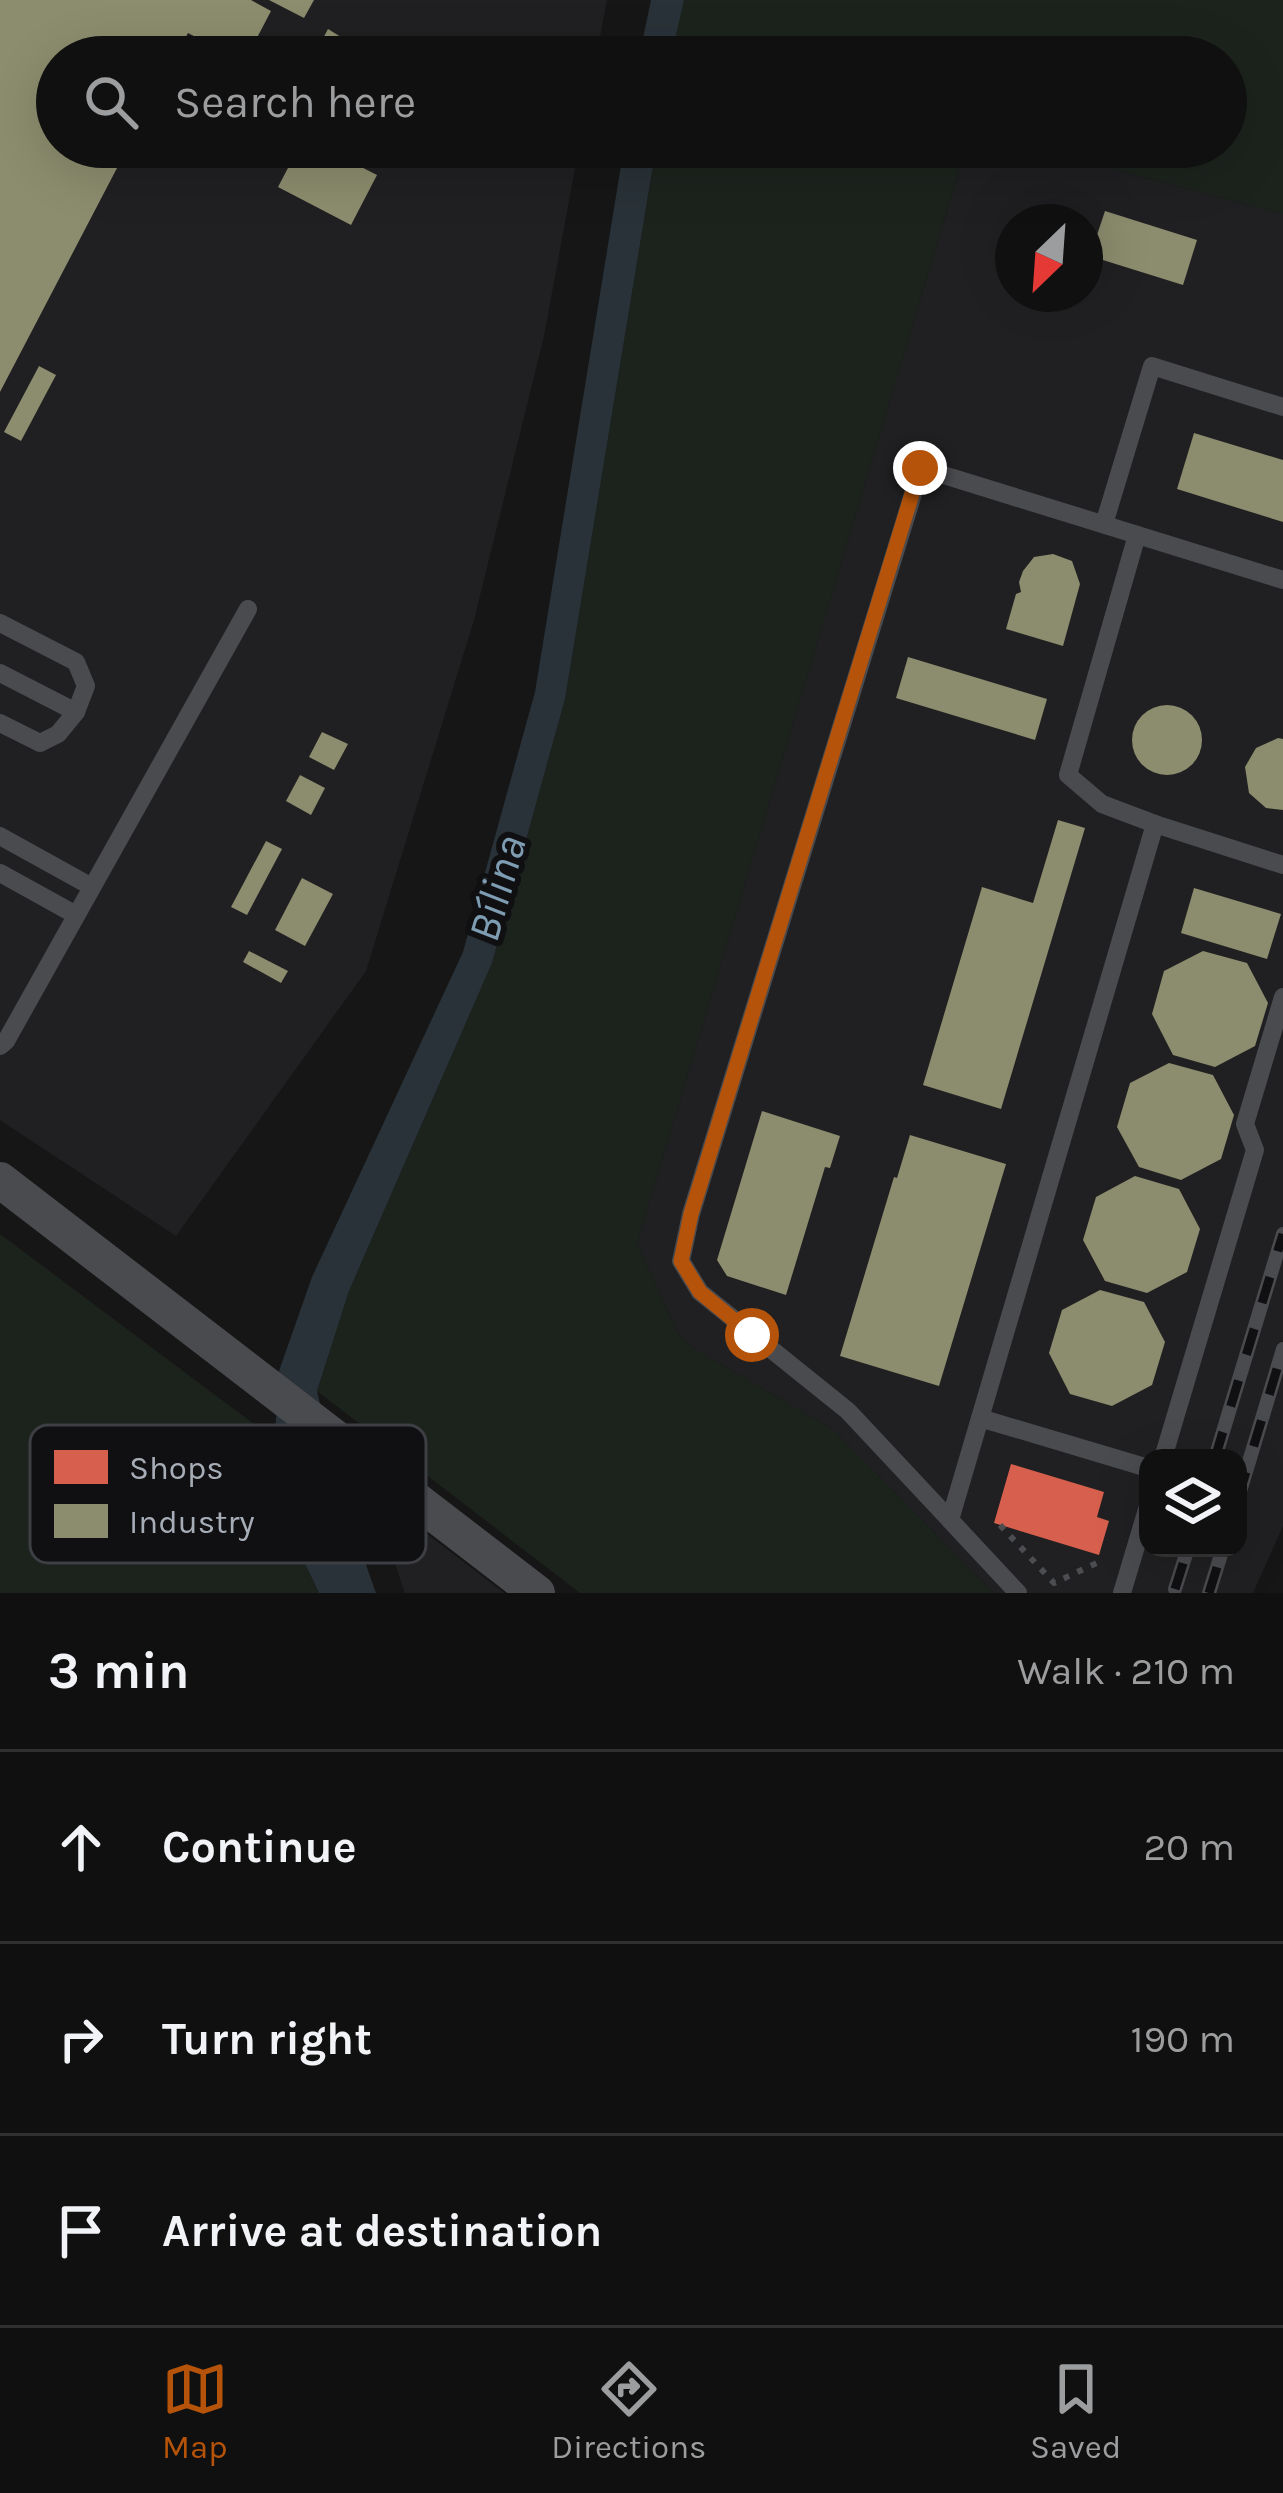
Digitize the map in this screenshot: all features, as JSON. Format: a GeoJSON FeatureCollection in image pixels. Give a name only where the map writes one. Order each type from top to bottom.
{"type":"FeatureCollection","features":[{"type":"Feature","properties":{"kind":"street"},"geometry":{"type":"LineString","coordinates":[[0,1180],[318,1425]]}},
{"type":"Feature","properties":{"kind":"street"},"geometry":{"type":"LineString","coordinates":[[426,1508],[537,1593]]}},
{"type":"Feature","properties":{"kind":"lane"},"geometry":{"type":"LineString","coordinates":[[1104,524],[1152,366],[1283,406]]}},
{"type":"Feature","properties":{"kind":"lane"},"geometry":{"type":"LineString","coordinates":[[1018,1593],[848,1411],[700,1292],[681,1261],[691,1214],[920,468],[1283,580]]}},
{"type":"Feature","properties":{"kind":"lane"},"geometry":{"type":"LineString","coordinates":[[1137,535],[1068,775],[1102,804],[1283,865]]}},
{"type":"Feature","properties":{"kind":"lane"},"geometry":{"type":"LineString","coordinates":[[0,1046],[248,609]]}},
{"type":"Feature","properties":{"kind":"lane"},"geometry":{"type":"LineString","coordinates":[[0,622],[76,662],[86,686],[76,712],[58,734],[40,742],[0,723]]}},
{"type":"Feature","properties":{"kind":"lane"},"geometry":{"type":"LineString","coordinates":[[0,673],[76,712]]}},
{"type":"Feature","properties":{"kind":"lane"},"geometry":{"type":"LineString","coordinates":[[950,1520],[1155,824]]}},
{"type":"Feature","properties":{"kind":"lane"},"geometry":{"type":"LineString","coordinates":[[0,836],[92,887]]}},
{"type":"Feature","properties":{"kind":"lane"},"geometry":{"type":"LineString","coordinates":[[0,873],[76,915]]}},
{"type":"Feature","properties":{"kind":"lane"},"geometry":{"type":"LineString","coordinates":[[1165,1449],[1255,1150],[1246,1124],[1283,997]]}},
{"type":"Feature","properties":{"kind":"lane"},"geometry":{"type":"LineString","coordinates":[[980,1418],[1139,1465]]}},
{"type":"Feature","properties":{"kind":"lane"},"geometry":{"type":"LineString","coordinates":[[1122,1593],[1139,1536]]}},
{"type":"Feature","properties":{"kind":"path"},"geometry":{"type":"LineString","coordinates":[[1000,1525],[1054,1583],[1103,1560]]}},
{"type":"Feature","properties":{"kind":"shaded area"},"geometry":{"type":"Polygon","coordinates":[[[0,0],[607,0],[600,36],[36,36],[36,168],[575,168],[544,336],[474,620],[366,971],[176,1236],[0,1120],[0,0]]]}},
{"type":"Feature","properties":{"kind":"shaded area"},"geometry":{"type":"Polygon","coordinates":[[[684,0],[1283,0],[1283,214],[1109,168],[1247,168],[1247,36],[674,36],[684,0]]]}},
{"type":"Feature","properties":{"kind":"shaded area"},"geometry":{"type":"Polygon","coordinates":[[[653,168],[960,168],[637,1243],[678,1334],[695,1349],[834,1430],[994,1593],[580,1593],[426,1475],[426,1425],[361,1425],[317,1391],[349,1291],[492,963],[565,699],[653,168]]]}},
{"type":"Feature","properties":{"kind":"shaded area"},"geometry":{"type":"Polygon","coordinates":[[[960,168],[1109,168],[1283,214],[1283,1526],[1253,1593],[994,1593],[834,1430],[695,1349],[678,1334],[637,1243],[960,168]]]}},
{"type":"Feature","properties":{"kind":"shaded area"},"geometry":{"type":"Polygon","coordinates":[[[0,1234],[255,1425],[30,1425],[30,1563],[305,1563],[319,1593],[0,1593],[0,1234]]]}},
{"type":"Feature","properties":{"kind":"shaded area"},"geometry":{"type":"Polygon","coordinates":[[[426,1533],[504,1593],[405,1593],[395,1563],[426,1563],[426,1533]]]}},
{"type":"Feature","properties":{"kind":"water"},"geometry":{"type":"Polygon","coordinates":[[[651,0],[684,0],[676,36],[643,36],[651,0]]]}},
{"type":"Feature","properties":{"kind":"water","name":"Bílina"},"geometry":{"type":"Polygon","coordinates":[[[621,168],[653,168],[565,699],[492,963],[349,1291],[317,1391],[325,1425],[276,1425],[279,1371],[312,1277],[463,952],[535,692],[621,168]]]}},
{"type":"Feature","properties":{"kind":"water"},"geometry":{"type":"Polygon","coordinates":[[[305,1563],[365,1563],[376,1593],[319,1593],[305,1563]]]}},
{"type":"Feature","properties":{"kind":"building: Shops"},"geometry":{"type":"Polygon","coordinates":[[[1011,1464],[1104,1492],[1097,1517],[1109,1521],[1099,1555],[994,1523],[1011,1464]]]}},
{"type":"Feature","properties":{"kind":"building: Industry"},"geometry":{"type":"Polygon","coordinates":[[[0,0],[251,0],[271,11],[258,36],[36,36],[36,168],[117,168],[0,392],[0,0]]]}},
{"type":"Feature","properties":{"kind":"building: Industry"},"geometry":{"type":"Polygon","coordinates":[[[269,0],[314,0],[304,18],[269,0]]]}},
{"type":"Feature","properties":{"kind":"building: Industry"},"geometry":{"type":"Polygon","coordinates":[[[288,168],[363,168],[377,175],[351,225],[278,187],[288,168]]]}},
{"type":"Feature","properties":{"kind":"building: Industry"},"geometry":{"type":"Polygon","coordinates":[[[1105,211],[1197,240],[1183,285],[1103,260],[1105,211]]]}},
{"type":"Feature","properties":{"kind":"building: Industry"},"geometry":{"type":"Polygon","coordinates":[[[39,366],[56,375],[21,441],[4,432],[39,366]]]}},
{"type":"Feature","properties":{"kind":"building: Industry"},"geometry":{"type":"Polygon","coordinates":[[[1194,433],[1283,460],[1283,522],[1177,489],[1194,433]]]}},
{"type":"Feature","properties":{"kind":"building: Industry"},"geometry":{"type":"Polygon","coordinates":[[[1053,554],[1072,561],[1080,584],[1063,646],[1006,629],[1016,594],[1021,592],[1023,571],[1034,557],[1053,554]]]}},
{"type":"Feature","properties":{"kind":"building: Industry"},"geometry":{"type":"Polygon","coordinates":[[[908,657],[1047,699],[1035,740],[896,698],[908,657]]]}},
{"type":"Feature","properties":{"kind":"building: Industry"},"geometry":{"type":"Polygon","coordinates":[[[1167,705],[1192,715],[1202,740],[1192,765],[1167,775],[1142,765],[1132,740],[1142,715],[1167,705]]]}},
{"type":"Feature","properties":{"kind":"building: Industry"},"geometry":{"type":"Polygon","coordinates":[[[322,732],[348,744],[334,770],[309,757],[322,732]]]}},
{"type":"Feature","properties":{"kind":"building: Industry"},"geometry":{"type":"Polygon","coordinates":[[[1283,739],[1283,810],[1266,808],[1249,793],[1245,767],[1256,748],[1283,739]]]}},
{"type":"Feature","properties":{"kind":"building: Industry"},"geometry":{"type":"Polygon","coordinates":[[[300,775],[325,788],[311,815],[286,801],[300,775]]]}},
{"type":"Feature","properties":{"kind":"building: Industry"},"geometry":{"type":"Polygon","coordinates":[[[1058,820],[1085,828],[1001,1109],[923,1085],[982,887],[1033,903],[1058,820]]]}},
{"type":"Feature","properties":{"kind":"building: Industry"},"geometry":{"type":"Polygon","coordinates":[[[266,841],[282,849],[247,915],[231,907],[266,841]]]}},
{"type":"Feature","properties":{"kind":"building: Industry"},"geometry":{"type":"Polygon","coordinates":[[[302,878],[333,894],[305,946],[275,930],[302,878]]]}},
{"type":"Feature","properties":{"kind":"building: Industry"},"geometry":{"type":"Polygon","coordinates":[[[1194,888],[1281,914],[1267,959],[1181,933],[1194,888]]]}},
{"type":"Feature","properties":{"kind":"building: Industry"},"geometry":{"type":"Polygon","coordinates":[[[249,951],[288,971],[281,983],[243,962],[249,951]]]}},
{"type":"Feature","properties":{"kind":"building: Industry"},"geometry":{"type":"Polygon","coordinates":[[[1203,951],[1247,963],[1268,1003],[1255,1046],[1215,1067],[1173,1055],[1152,1014],[1164,971],[1203,951]]]}},
{"type":"Feature","properties":{"kind":"building: Industry"},"geometry":{"type":"Polygon","coordinates":[[[1169,1063],[1213,1075],[1234,1115],[1221,1159],[1181,1180],[1139,1167],[1117,1127],[1130,1083],[1169,1063]]]}},
{"type":"Feature","properties":{"kind":"building: Industry"},"geometry":{"type":"Polygon","coordinates":[[[762,1111],[840,1136],[830,1168],[825,1167],[786,1295],[727,1276],[717,1260],[762,1111]]]}},
{"type":"Feature","properties":{"kind":"building: Industry"},"geometry":{"type":"Polygon","coordinates":[[[910,1135],[1006,1164],[939,1386],[840,1356],[910,1135]]]}},
{"type":"Feature","properties":{"kind":"building: Industry"},"geometry":{"type":"Polygon","coordinates":[[[1135,1176],[1179,1189],[1200,1229],[1187,1272],[1147,1293],[1105,1281],[1083,1240],[1096,1197],[1135,1176]]]}},
{"type":"Feature","properties":{"kind":"building: Industry"},"geometry":{"type":"Polygon","coordinates":[[[1100,1290],[1144,1302],[1165,1342],[1152,1385],[1112,1406],[1070,1394],[1049,1353],[1062,1310],[1100,1290]]]}},
{"type":"Feature","properties":{"kind":"railway"},"geometry":{"type":"LineString","coordinates":[[1218,1449],[1283,1234]]}},
{"type":"Feature","properties":{"kind":"railway"},"geometry":{"type":"LineString","coordinates":[[1247,1468],[1283,1349]]}},
{"type":"Feature","properties":{"kind":"railway"},"geometry":{"type":"LineString","coordinates":[[1175,1589],[1185,1557]]}},
{"type":"Feature","properties":{"kind":"railway"},"geometry":{"type":"LineString","coordinates":[[1209,1593],[1220,1557]]}},
{"type":"Feature","properties":{"kind":"route"},"geometry":{"type":"LineString","coordinates":[[752,1335],[700,1292],[681,1261],[691,1214],[920,468]]}}]}
